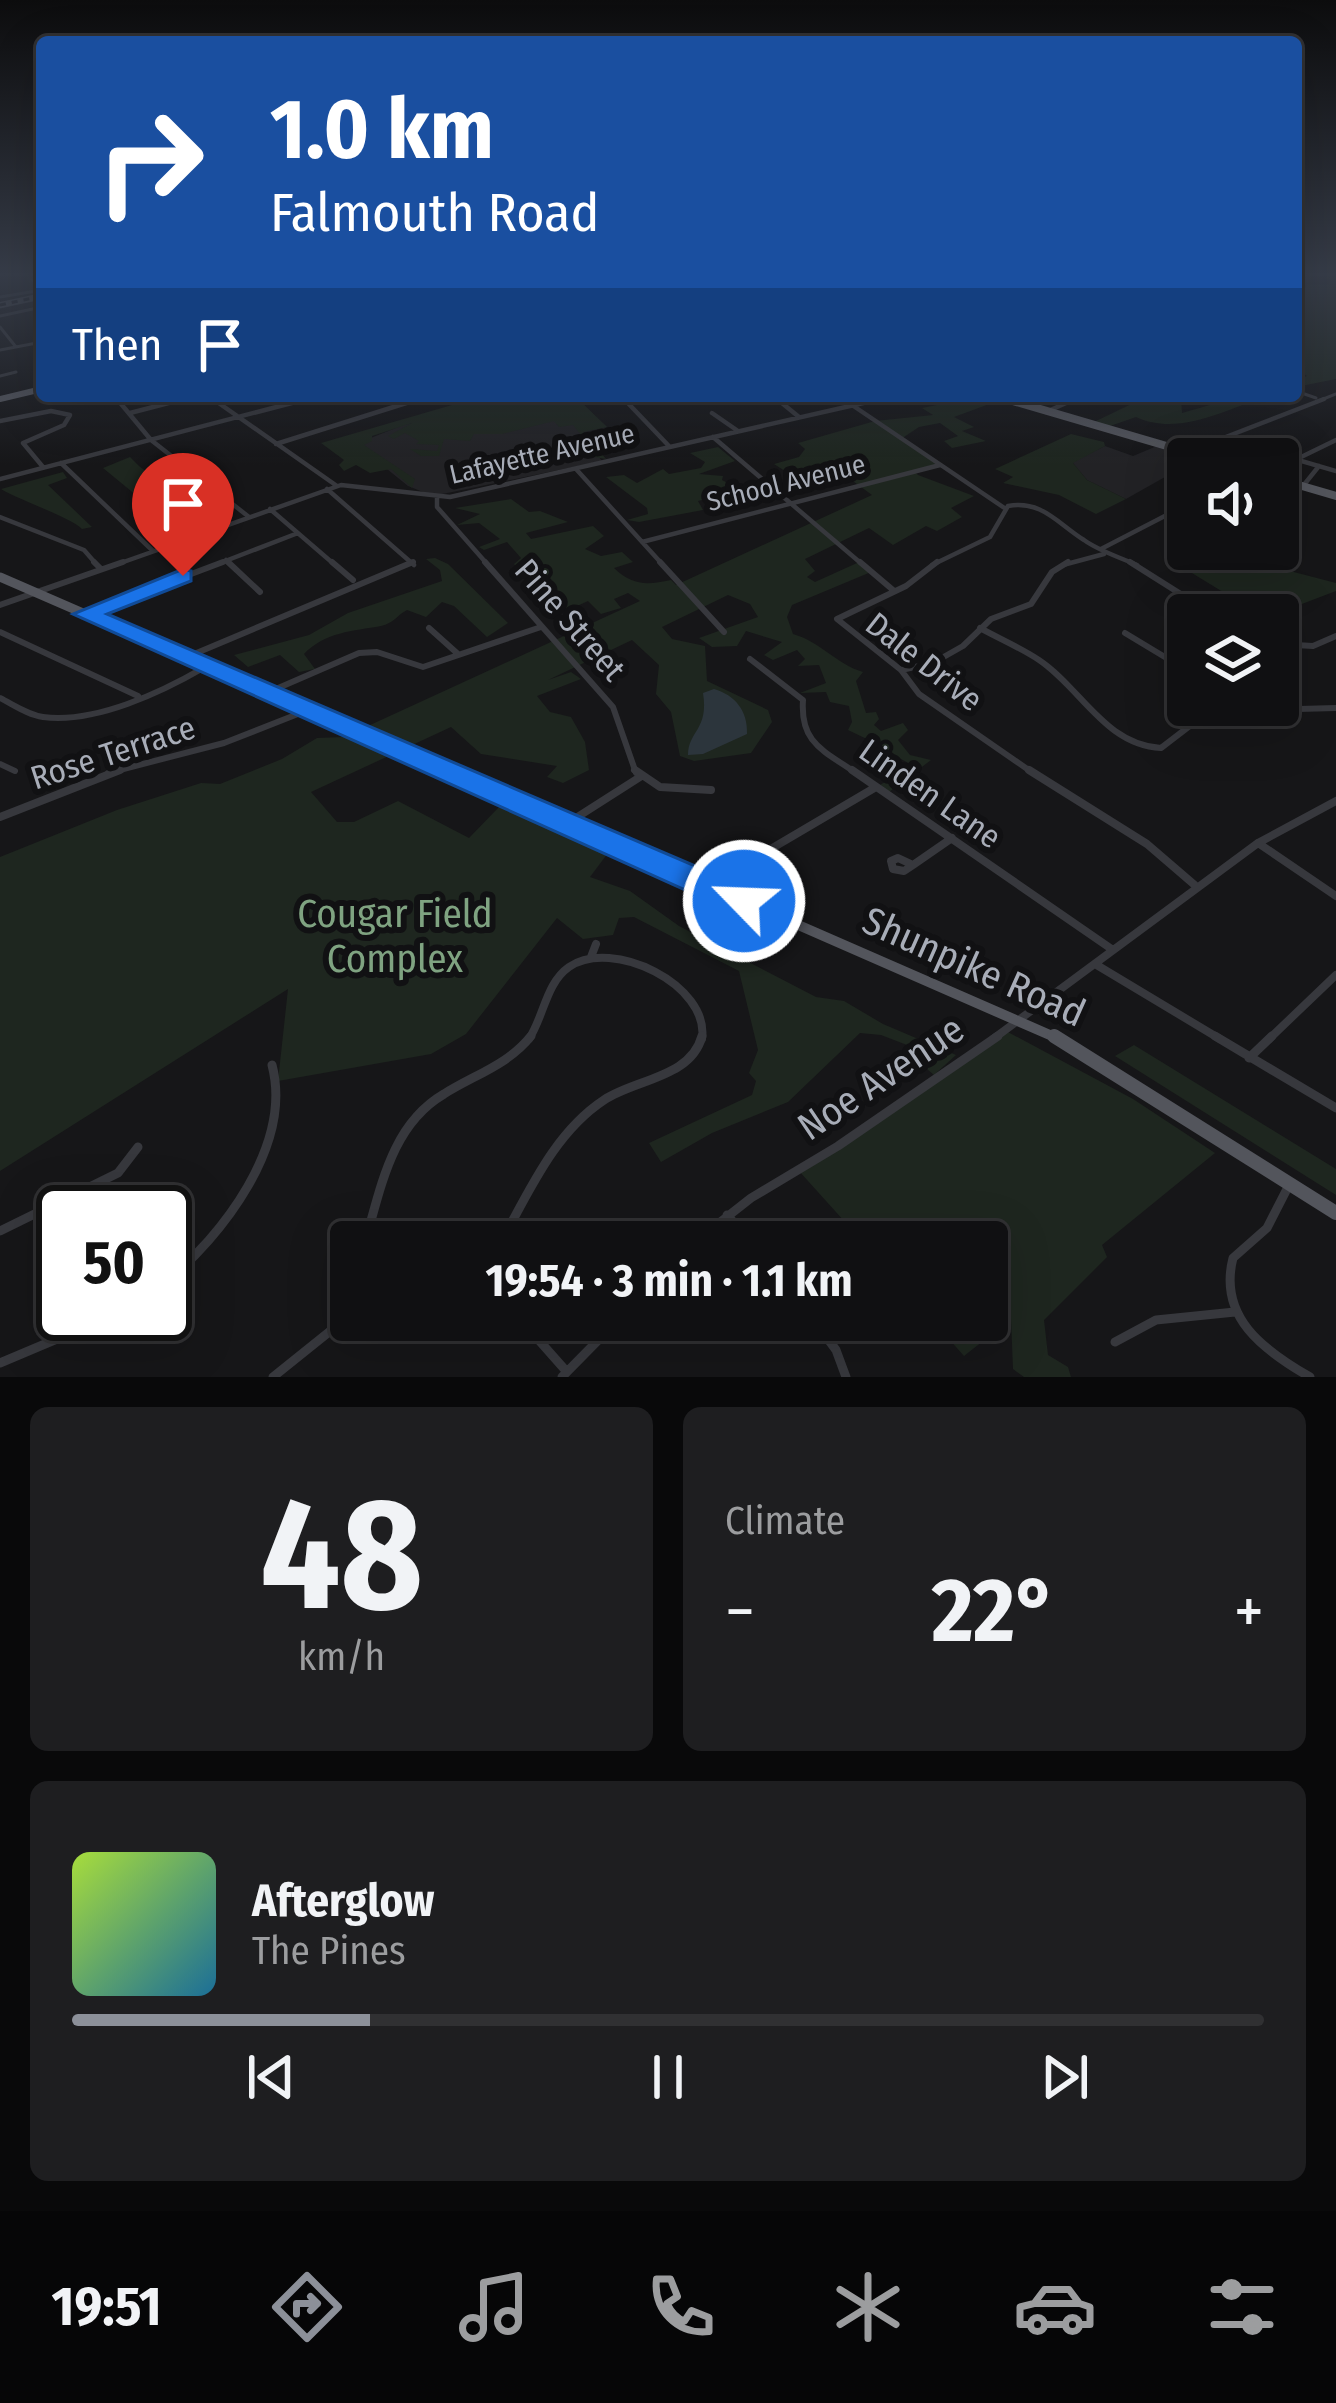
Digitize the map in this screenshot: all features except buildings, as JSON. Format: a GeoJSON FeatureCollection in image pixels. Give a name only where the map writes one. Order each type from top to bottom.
{"type":"FeatureCollection","features":[{"type":"Feature","properties":{"kind":"main road"},"geometry":{"type":"LineString","coordinates":[[0,399],[36,390]]}},
{"type":"Feature","properties":{"kind":"main road"},"geometry":{"type":"LineString","coordinates":[[1016,402],[1167,447]]}},
{"type":"Feature","properties":{"kind":"main road"},"geometry":{"type":"LineString","coordinates":[[1299,486],[1336,496]]}},
{"type":"Feature","properties":{"kind":"main road","name":"Shunpike Road"},"geometry":{"type":"LineString","coordinates":[[0,577],[1020,1020],[1102,1062],[1336,1213]]}},
{"type":"Feature","properties":{"kind":"street"},"geometry":{"type":"LineString","coordinates":[[7,337],[16,347]]}},
{"type":"Feature","properties":{"kind":"street"},"geometry":{"type":"LineString","coordinates":[[0,350],[36,343]]}},
{"type":"Feature","properties":{"kind":"street"},"geometry":{"type":"LineString","coordinates":[[0,376],[16,372]]}},
{"type":"Feature","properties":{"kind":"street"},"geometry":{"type":"LineString","coordinates":[[1302,393],[1319,400]]}},
{"type":"Feature","properties":{"kind":"street"},"geometry":{"type":"LineString","coordinates":[[1223,438],[1336,394]]}},
{"type":"Feature","properties":{"kind":"street"},"geometry":{"type":"LineString","coordinates":[[120,402],[151,440],[249,517]]}},
{"type":"Feature","properties":{"kind":"street"},"geometry":{"type":"LineString","coordinates":[[130,413],[171,402]]}},
{"type":"Feature","properties":{"kind":"street"},"geometry":{"type":"LineString","coordinates":[[218,402],[337,486]]}},
{"type":"Feature","properties":{"kind":"street"},"geometry":{"type":"LineString","coordinates":[[0,479],[295,402]]}},
{"type":"Feature","properties":{"kind":"street"},"geometry":{"type":"LineString","coordinates":[[277,444],[409,402]]}},
{"type":"Feature","properties":{"kind":"street"},"geometry":{"type":"LineString","coordinates":[[627,402],[669,447]]}},
{"type":"Feature","properties":{"kind":"street"},"geometry":{"type":"LineString","coordinates":[[781,402],[799,417]]}},
{"type":"Feature","properties":{"kind":"street","name":"Lafayette Avenue"},"geometry":{"type":"LineString","coordinates":[[0,605],[337,486],[391,487],[437,497],[866,402]]}},
{"type":"Feature","properties":{"kind":"street"},"geometry":{"type":"LineString","coordinates":[[1045,413],[1068,402]]}},
{"type":"Feature","properties":{"kind":"street"},"geometry":{"type":"LineString","coordinates":[[852,405],[1006,508],[1024,502],[1041,507],[1103,551],[1142,567],[1182,594]]}},
{"type":"Feature","properties":{"kind":"street"},"geometry":{"type":"LineString","coordinates":[[0,421],[46,412],[70,415],[64,425],[22,443],[43,467]]}},
{"type":"Feature","properties":{"kind":"street"},"geometry":{"type":"LineString","coordinates":[[712,412],[738,431]]}},
{"type":"Feature","properties":{"kind":"street"},"geometry":{"type":"LineString","coordinates":[[712,437],[895,591]]}},
{"type":"Feature","properties":{"kind":"street"},"geometry":{"type":"LineString","coordinates":[[1299,458],[1336,440]]}},
{"type":"Feature","properties":{"kind":"street"},"geometry":{"type":"LineString","coordinates":[[1299,460],[1336,471]]}},
{"type":"Feature","properties":{"kind":"street"},"geometry":{"type":"LineString","coordinates":[[61,463],[153,551]]}},
{"type":"Feature","properties":{"kind":"street","name":"School Avenue"},"geometry":{"type":"LineString","coordinates":[[642,542],[940,465]]}},
{"type":"Feature","properties":{"kind":"street"},"geometry":{"type":"LineString","coordinates":[[1303,487],[1319,466]]}},
{"type":"Feature","properties":{"kind":"street"},"geometry":{"type":"LineString","coordinates":[[576,469],[724,632]]}},
{"type":"Feature","properties":{"kind":"street"},"geometry":{"type":"LineString","coordinates":[[187,657],[414,566],[411,555],[326,489]]}},
{"type":"Feature","properties":{"kind":"street","name":"Pine Street"},"geometry":{"type":"LineString","coordinates":[[437,497],[437,507],[614,707],[640,777]]}},
{"type":"Feature","properties":{"kind":"street","name":"Dale Drive"},"geometry":{"type":"LineString","coordinates":[[1006,508],[1004,522],[991,538],[936,562],[895,591],[872,597],[837,620],[901,670],[919,694],[1147,844],[1197,887]]}},
{"type":"Feature","properties":{"kind":"street"},"geometry":{"type":"LineString","coordinates":[[270,509],[353,580]]}},
{"type":"Feature","properties":{"kind":"street"},"geometry":{"type":"LineString","coordinates":[[901,670],[933,663],[963,646],[980,628],[1031,604],[1052,572],[1072,559],[1103,551],[1167,516]]}},
{"type":"Feature","properties":{"kind":"street"},"geometry":{"type":"LineString","coordinates":[[0,517],[84,550],[101,569]]}},
{"type":"Feature","properties":{"kind":"street"},"geometry":{"type":"LineString","coordinates":[[85,614],[298,533]]}},
{"type":"Feature","properties":{"kind":"street"},"geometry":{"type":"LineString","coordinates":[[226,560],[260,592]]}},
{"type":"Feature","properties":{"kind":"street"},"geometry":{"type":"LineString","coordinates":[[269,692],[359,652],[377,652],[418,667],[541,627]]}},
{"type":"Feature","properties":{"kind":"street"},"geometry":{"type":"LineString","coordinates":[[429,628],[458,654]]}},
{"type":"Feature","properties":{"kind":"street"},"geometry":{"type":"LineString","coordinates":[[980,628],[1043,662],[1093,715],[1143,747],[1161,748],[1190,726]]}},
{"type":"Feature","properties":{"kind":"street"},"geometry":{"type":"LineString","coordinates":[[0,632],[140,697]]}},
{"type":"Feature","properties":{"kind":"street"},"geometry":{"type":"LineString","coordinates":[[1125,633],[1167,658]]}},
{"type":"Feature","properties":{"kind":"street"},"geometry":{"type":"LineString","coordinates":[[1299,645],[1313,646],[1334,638]]}},
{"type":"Feature","properties":{"kind":"street","name":"Linden Lane"},"geometry":{"type":"LineString","coordinates":[[750,659],[803,700],[801,725],[814,744],[1113,950]]}},
{"type":"Feature","properties":{"kind":"street"},"geometry":{"type":"LineString","coordinates":[[0,698],[54,718],[140,697],[182,681],[207,665]]}},
{"type":"Feature","properties":{"kind":"street"},"geometry":{"type":"LineString","coordinates":[[1299,709],[1336,708]]}},
{"type":"Feature","properties":{"kind":"street","name":"Rose Terrace"},"geometry":{"type":"LineString","coordinates":[[0,817],[100,775],[224,743],[309,709]]}},
{"type":"Feature","properties":{"kind":"street"},"geometry":{"type":"LineString","coordinates":[[0,764],[15,771]]}},
{"type":"Feature","properties":{"kind":"street"},"geometry":{"type":"LineString","coordinates":[[568,823],[640,777],[669,789],[710,790]]}},
{"type":"Feature","properties":{"kind":"street"},"geometry":{"type":"LineString","coordinates":[[708,885],[878,786]]}},
{"type":"Feature","properties":{"kind":"street","name":"Noe Avenue"},"geometry":{"type":"LineString","coordinates":[[721,1221],[1020,1020],[1258,844],[1336,801]]}},
{"type":"Feature","properties":{"kind":"street"},"geometry":{"type":"LineString","coordinates":[[913,866],[952,838]]}},
{"type":"Feature","properties":{"kind":"street"},"geometry":{"type":"LineString","coordinates":[[1258,844],[1336,896]]}},
{"type":"Feature","properties":{"kind":"street"},"geometry":{"type":"LineString","coordinates":[[591,958],[596,944]]}},
{"type":"Feature","properties":{"kind":"street"},"geometry":{"type":"LineString","coordinates":[[372,1221],[406,1126],[431,1102],[518,1051],[541,1019],[555,978],[591,958],[624,962],[691,995],[703,1015],[704,1037],[688,1060],[607,1098],[580,1118],[513,1221]]}},
{"type":"Feature","properties":{"kind":"street"},"geometry":{"type":"LineString","coordinates":[[1095,964],[1336,1108]]}},
{"type":"Feature","properties":{"kind":"street"},"geometry":{"type":"LineString","coordinates":[[1249,1058],[1336,975]]}},
{"type":"Feature","properties":{"kind":"street"},"geometry":{"type":"LineString","coordinates":[[192,1257],[224,1226],[254,1176],[275,1097],[277,1079],[272,1065]]}},
{"type":"Feature","properties":{"kind":"street"},"geometry":{"type":"LineString","coordinates":[[0,1231],[118,1173],[138,1147]]}},
{"type":"Feature","properties":{"kind":"street"},"geometry":{"type":"LineString","coordinates":[[1290,1183],[1267,1228],[1231,1263],[1229,1292],[1234,1312],[1258,1344],[1310,1377]]}},
{"type":"Feature","properties":{"kind":"street"},"geometry":{"type":"LineString","coordinates":[[728,1215],[733,1221]]}},
{"type":"Feature","properties":{"kind":"street"},"geometry":{"type":"LineString","coordinates":[[1115,1342],[1126,1332],[1158,1320],[1234,1312]]}},
{"type":"Feature","properties":{"kind":"street"},"geometry":{"type":"LineString","coordinates":[[273,1377],[330,1333]]}},
{"type":"Feature","properties":{"kind":"street"},"geometry":{"type":"LineString","coordinates":[[0,1364],[53,1341]]}},
{"type":"Feature","properties":{"kind":"street"},"geometry":{"type":"LineString","coordinates":[[537,1341],[564,1375],[597,1341]]}},
{"type":"Feature","properties":{"kind":"street"},"geometry":{"type":"LineString","coordinates":[[829,1341],[846,1377]]}},
{"type":"Feature","properties":{"kind":"shaded area"},"geometry":{"type":"Polygon","coordinates":[[[507,402],[580,402],[607,427],[580,433],[602,461],[433,496],[408,486],[356,444],[403,425],[507,402]]]}},
{"type":"Feature","properties":{"kind":"shaded area"},"geometry":{"type":"Polygon","coordinates":[[[1105,446],[1133,456],[1157,446],[1167,449],[1167,476],[1126,499],[1087,480],[1072,462],[1105,446]]]}},
{"type":"Feature","properties":{"kind":"shaded area"},"geometry":{"type":"Polygon","coordinates":[[[714,689],[739,705],[747,734],[703,754],[688,755],[703,715],[703,693],[714,689]]]}},
{"type":"Feature","properties":{"kind":"green space"},"geometry":{"type":"Polygon","coordinates":[[[1302,337],[1336,337],[1336,379],[1302,386],[1307,376],[1302,372],[1302,337]]]}},
{"type":"Feature","properties":{"kind":"green space"},"geometry":{"type":"Polygon","coordinates":[[[462,402],[581,402],[607,427],[583,432],[606,459],[588,456],[590,446],[573,425],[559,427],[554,421],[502,434],[474,434],[470,441],[444,439],[439,456],[421,456],[410,449],[437,451],[439,445],[416,444],[419,441],[405,433],[394,439],[388,436],[412,423],[372,436],[364,445],[415,479],[412,488],[391,469],[370,473],[356,465],[344,471],[339,465],[344,460],[321,443],[462,402]]]}},
{"type":"Feature","properties":{"kind":"green space","name":"Cougar Field Complex"},"geometry":{"type":"Polygon","coordinates":[[[951,402],[992,403],[954,417],[974,427],[962,431],[986,441],[952,448],[944,441],[958,436],[940,423],[919,427],[901,439],[938,464],[915,472],[918,475],[974,496],[951,508],[962,517],[937,531],[926,526],[893,545],[869,528],[805,559],[815,571],[807,577],[815,582],[857,563],[871,572],[792,605],[787,617],[793,634],[863,672],[856,681],[866,713],[876,712],[879,719],[874,725],[881,731],[903,723],[908,730],[898,740],[910,755],[931,760],[889,792],[880,785],[912,765],[890,753],[866,751],[871,741],[848,730],[852,722],[849,706],[830,702],[826,692],[800,693],[826,683],[819,665],[798,666],[805,659],[797,650],[773,660],[764,655],[782,642],[746,631],[737,646],[712,647],[699,638],[758,617],[750,604],[728,595],[662,627],[672,639],[705,646],[707,681],[768,710],[772,722],[751,753],[694,761],[680,756],[671,712],[656,694],[659,665],[632,640],[548,680],[571,672],[581,679],[537,696],[550,712],[571,717],[585,742],[589,770],[563,783],[547,777],[557,766],[481,754],[451,727],[311,792],[337,822],[354,822],[398,801],[469,838],[501,805],[608,853],[590,877],[630,891],[679,926],[816,997],[844,1001],[883,1024],[956,1055],[934,1075],[907,1052],[907,1045],[860,1033],[788,1102],[712,1133],[661,1162],[649,1143],[752,1095],[756,1081],[749,1073],[758,1050],[739,971],[634,917],[619,918],[613,935],[583,939],[557,918],[466,1034],[431,1054],[278,1081],[288,989],[0,1171],[0,857],[117,810],[201,783],[220,784],[282,759],[317,738],[344,737],[640,601],[628,593],[614,599],[621,608],[601,614],[588,601],[566,611],[558,594],[536,571],[525,575],[514,564],[521,558],[507,542],[484,550],[479,547],[500,539],[479,523],[457,525],[480,514],[455,508],[511,499],[529,512],[540,511],[568,522],[526,533],[531,539],[593,526],[604,536],[585,549],[601,556],[622,552],[633,562],[614,568],[634,581],[671,580],[676,585],[872,495],[831,465],[816,466],[821,472],[796,478],[774,464],[799,457],[805,449],[798,443],[875,421],[933,415],[922,408],[951,402]]]}},
{"type":"Feature","properties":{"kind":"green space"},"geometry":{"type":"Polygon","coordinates":[[[1136,402],[1181,402],[1182,413],[1220,402],[1252,402],[1186,423],[1136,417],[1110,426],[1094,422],[1136,402]]]}},
{"type":"Feature","properties":{"kind":"green space"},"geometry":{"type":"Polygon","coordinates":[[[1071,434],[1104,442],[1105,446],[1073,463],[1087,480],[1126,499],[1096,514],[1059,495],[1003,483],[1013,477],[995,469],[1071,434]]]}},
{"type":"Feature","properties":{"kind":"green space"},"geometry":{"type":"Polygon","coordinates":[[[718,447],[735,461],[699,474],[723,476],[722,480],[755,498],[706,499],[698,501],[703,510],[627,520],[648,514],[647,508],[606,477],[624,475],[637,483],[663,469],[669,474],[701,468],[705,462],[690,453],[718,447]]]}},
{"type":"Feature","properties":{"kind":"green space"},"geometry":{"type":"Polygon","coordinates":[[[130,457],[205,516],[165,528],[148,505],[103,468],[130,457]]]}},
{"type":"Feature","properties":{"kind":"green space"},"geometry":{"type":"Polygon","coordinates":[[[63,472],[67,478],[48,485],[92,527],[82,529],[1,489],[63,472]]]}},
{"type":"Feature","properties":{"kind":"green space"},"geometry":{"type":"Polygon","coordinates":[[[426,559],[448,564],[508,623],[487,637],[454,606],[442,602],[426,617],[407,610],[385,625],[321,641],[304,654],[315,669],[299,672],[280,655],[248,667],[234,655],[309,635],[348,613],[442,581],[440,570],[426,559]]]}},
{"type":"Feature","properties":{"kind":"green space"},"geometry":{"type":"Polygon","coordinates":[[[1187,570],[1291,570],[1336,583],[1336,591],[1299,605],[1299,594],[1226,594],[1187,570]]]}},
{"type":"Feature","properties":{"kind":"green space"},"geometry":{"type":"Polygon","coordinates":[[[1006,1031],[1133,1099],[1215,1153],[1102,1245],[1107,1257],[1044,1320],[1048,1355],[1068,1367],[1071,1377],[1024,1377],[1013,1369],[1008,1221],[844,1221],[799,1171],[1006,1031]]]}},
{"type":"Feature","properties":{"kind":"green space"},"geometry":{"type":"Polygon","coordinates":[[[1134,1045],[1336,1169],[1336,1195],[1115,1056],[1134,1045]]]}},
{"type":"Feature","properties":{"kind":"green space"},"geometry":{"type":"Polygon","coordinates":[[[951,1341],[983,1341],[964,1356],[951,1341]]]}},
{"type":"Feature","properties":{"kind":"route"},"geometry":{"type":"LineString","coordinates":[[183,576],[85,614],[744,901]]}}]}
